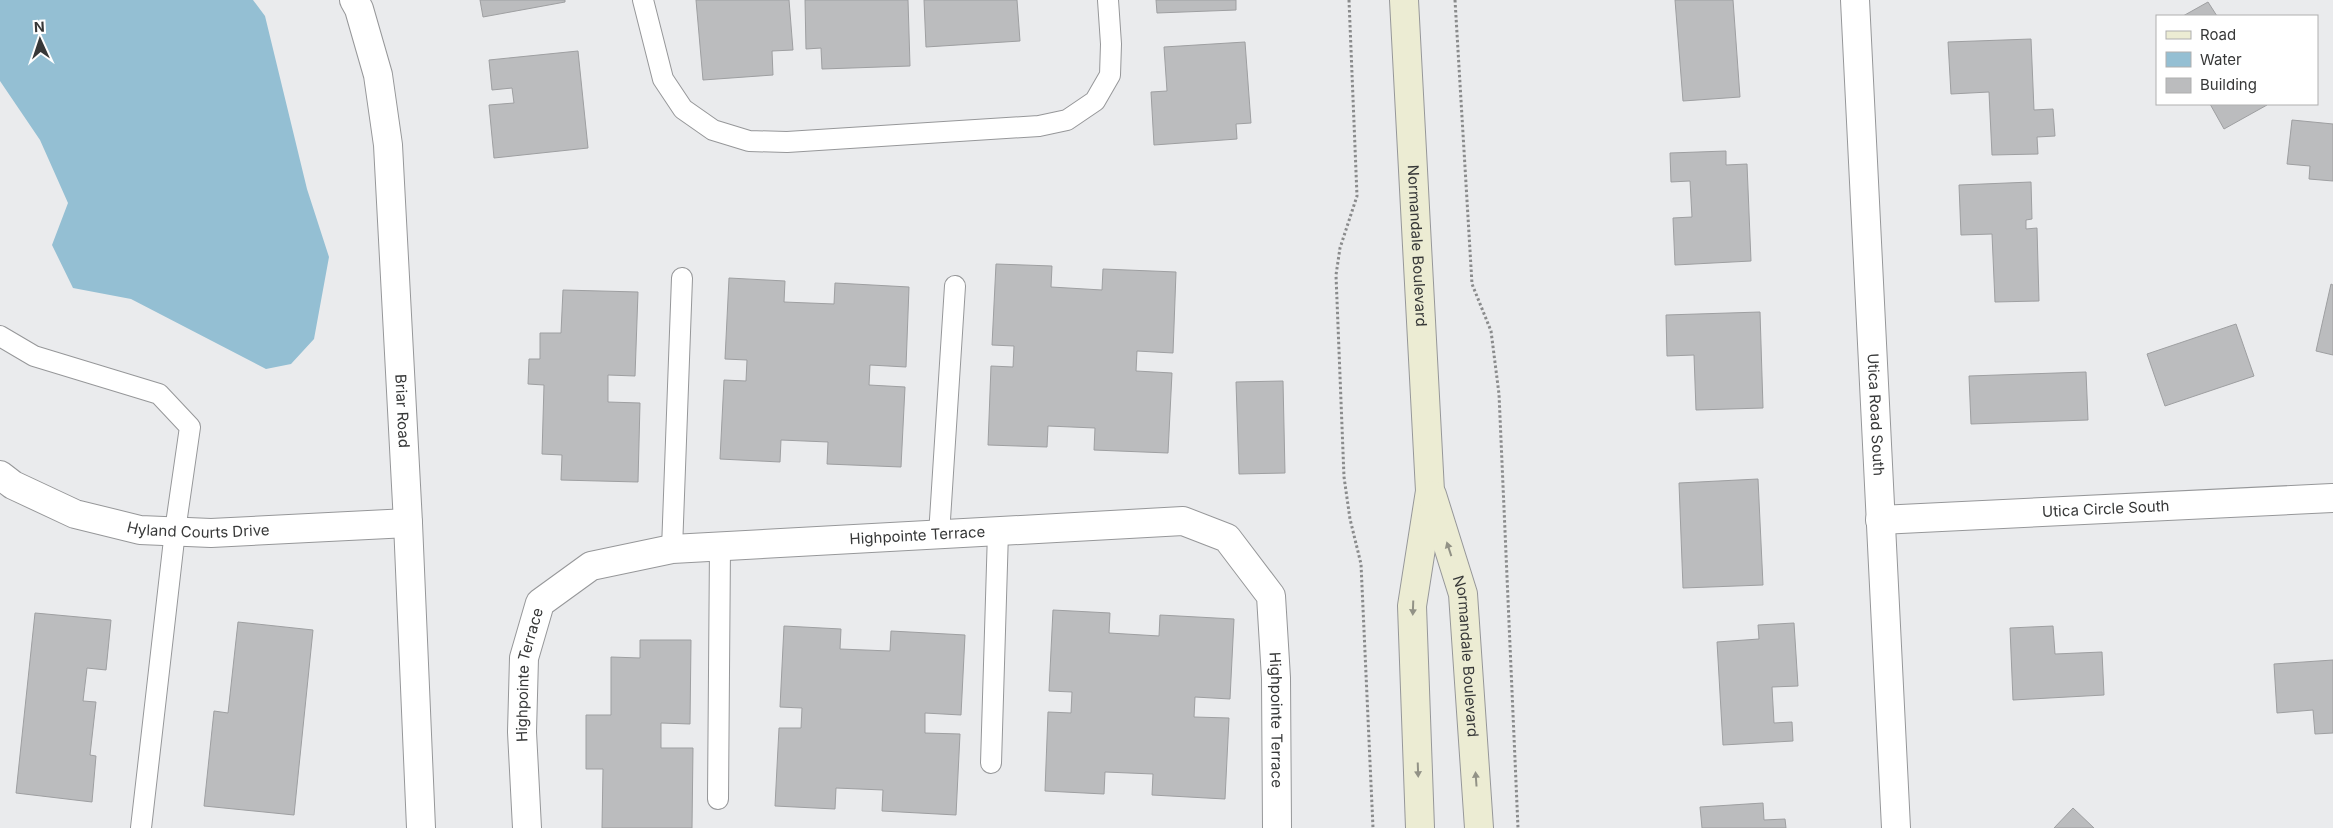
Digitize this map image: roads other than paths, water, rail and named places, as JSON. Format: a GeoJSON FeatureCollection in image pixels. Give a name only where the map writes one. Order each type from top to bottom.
{"type":"FeatureCollection","features":[{"type":"Feature","properties":{"kind":"main road","name":"Normandale Boulevard"},"geometry":{"type":"LineString","coordinates":[[1404,0],[1430,491],[1412,606],[1420,828]]}},
{"type":"Feature","properties":{"kind":"main road","name":"Normandale Boulevard"},"geometry":{"type":"LineString","coordinates":[[1430,491],[1463,594],[1479,828]]}},
{"type":"Feature","properties":{"kind":"street","name":"Briar Road"},"geometry":{"type":"LineString","coordinates":[[354,0],[359,9],[378,75],[388,145],[408,523],[421,828]]}},
{"type":"Feature","properties":{"kind":"street","name":"Utica Road South"},"geometry":{"type":"LineString","coordinates":[[1855,0],[1896,828]]}},
{"type":"Feature","properties":{"kind":"street","name":"Hyland Courts Drive"},"geometry":{"type":"LineString","coordinates":[[0,475],[13,485],[75,514],[140,530],[211,533],[408,523]]}},
{"type":"Feature","properties":{"kind":"street","name":"Utica Circle South"},"geometry":{"type":"LineString","coordinates":[[1880,520],[2332,498]]}},
{"type":"Feature","properties":{"kind":"street","name":"Highpointe Terrace"},"geometry":{"type":"LineString","coordinates":[[527,828],[522,732],[524,658],[540,603],[591,566],[672,549],[1183,521],[1227,538],[1271,596],[1276,678],[1277,828]]}},
{"type":"Feature","properties":{"kind":"lane"},"geometry":{"type":"LineString","coordinates":[[643,0],[663,79],[683,109],[713,130],[749,141],[787,142],[1039,126],[1067,120],[1095,101],[1110,75],[1111,44],[1108,0]]}},
{"type":"Feature","properties":{"kind":"lane"},"geometry":{"type":"LineString","coordinates":[[672,549],[682,278]]}},
{"type":"Feature","properties":{"kind":"lane"},"geometry":{"type":"LineString","coordinates":[[939,535],[955,286]]}},
{"type":"Feature","properties":{"kind":"lane"},"geometry":{"type":"LineString","coordinates":[[0,336],[34,356],[159,394],[190,427],[175,531],[141,828]]}},
{"type":"Feature","properties":{"kind":"lane"},"geometry":{"type":"LineString","coordinates":[[991,763],[998,532]]}},
{"type":"Feature","properties":{"kind":"lane"},"geometry":{"type":"LineString","coordinates":[[718,799],[720,546]]}},
{"type":"Feature","properties":{"kind":"water"},"geometry":{"type":"Polygon","coordinates":[[[0,0],[253,0],[265,16],[307,189],[329,257],[314,339],[291,364],[266,369],[131,299],[73,288],[52,245],[68,203],[40,140],[0,81],[0,0]]]}}]}
